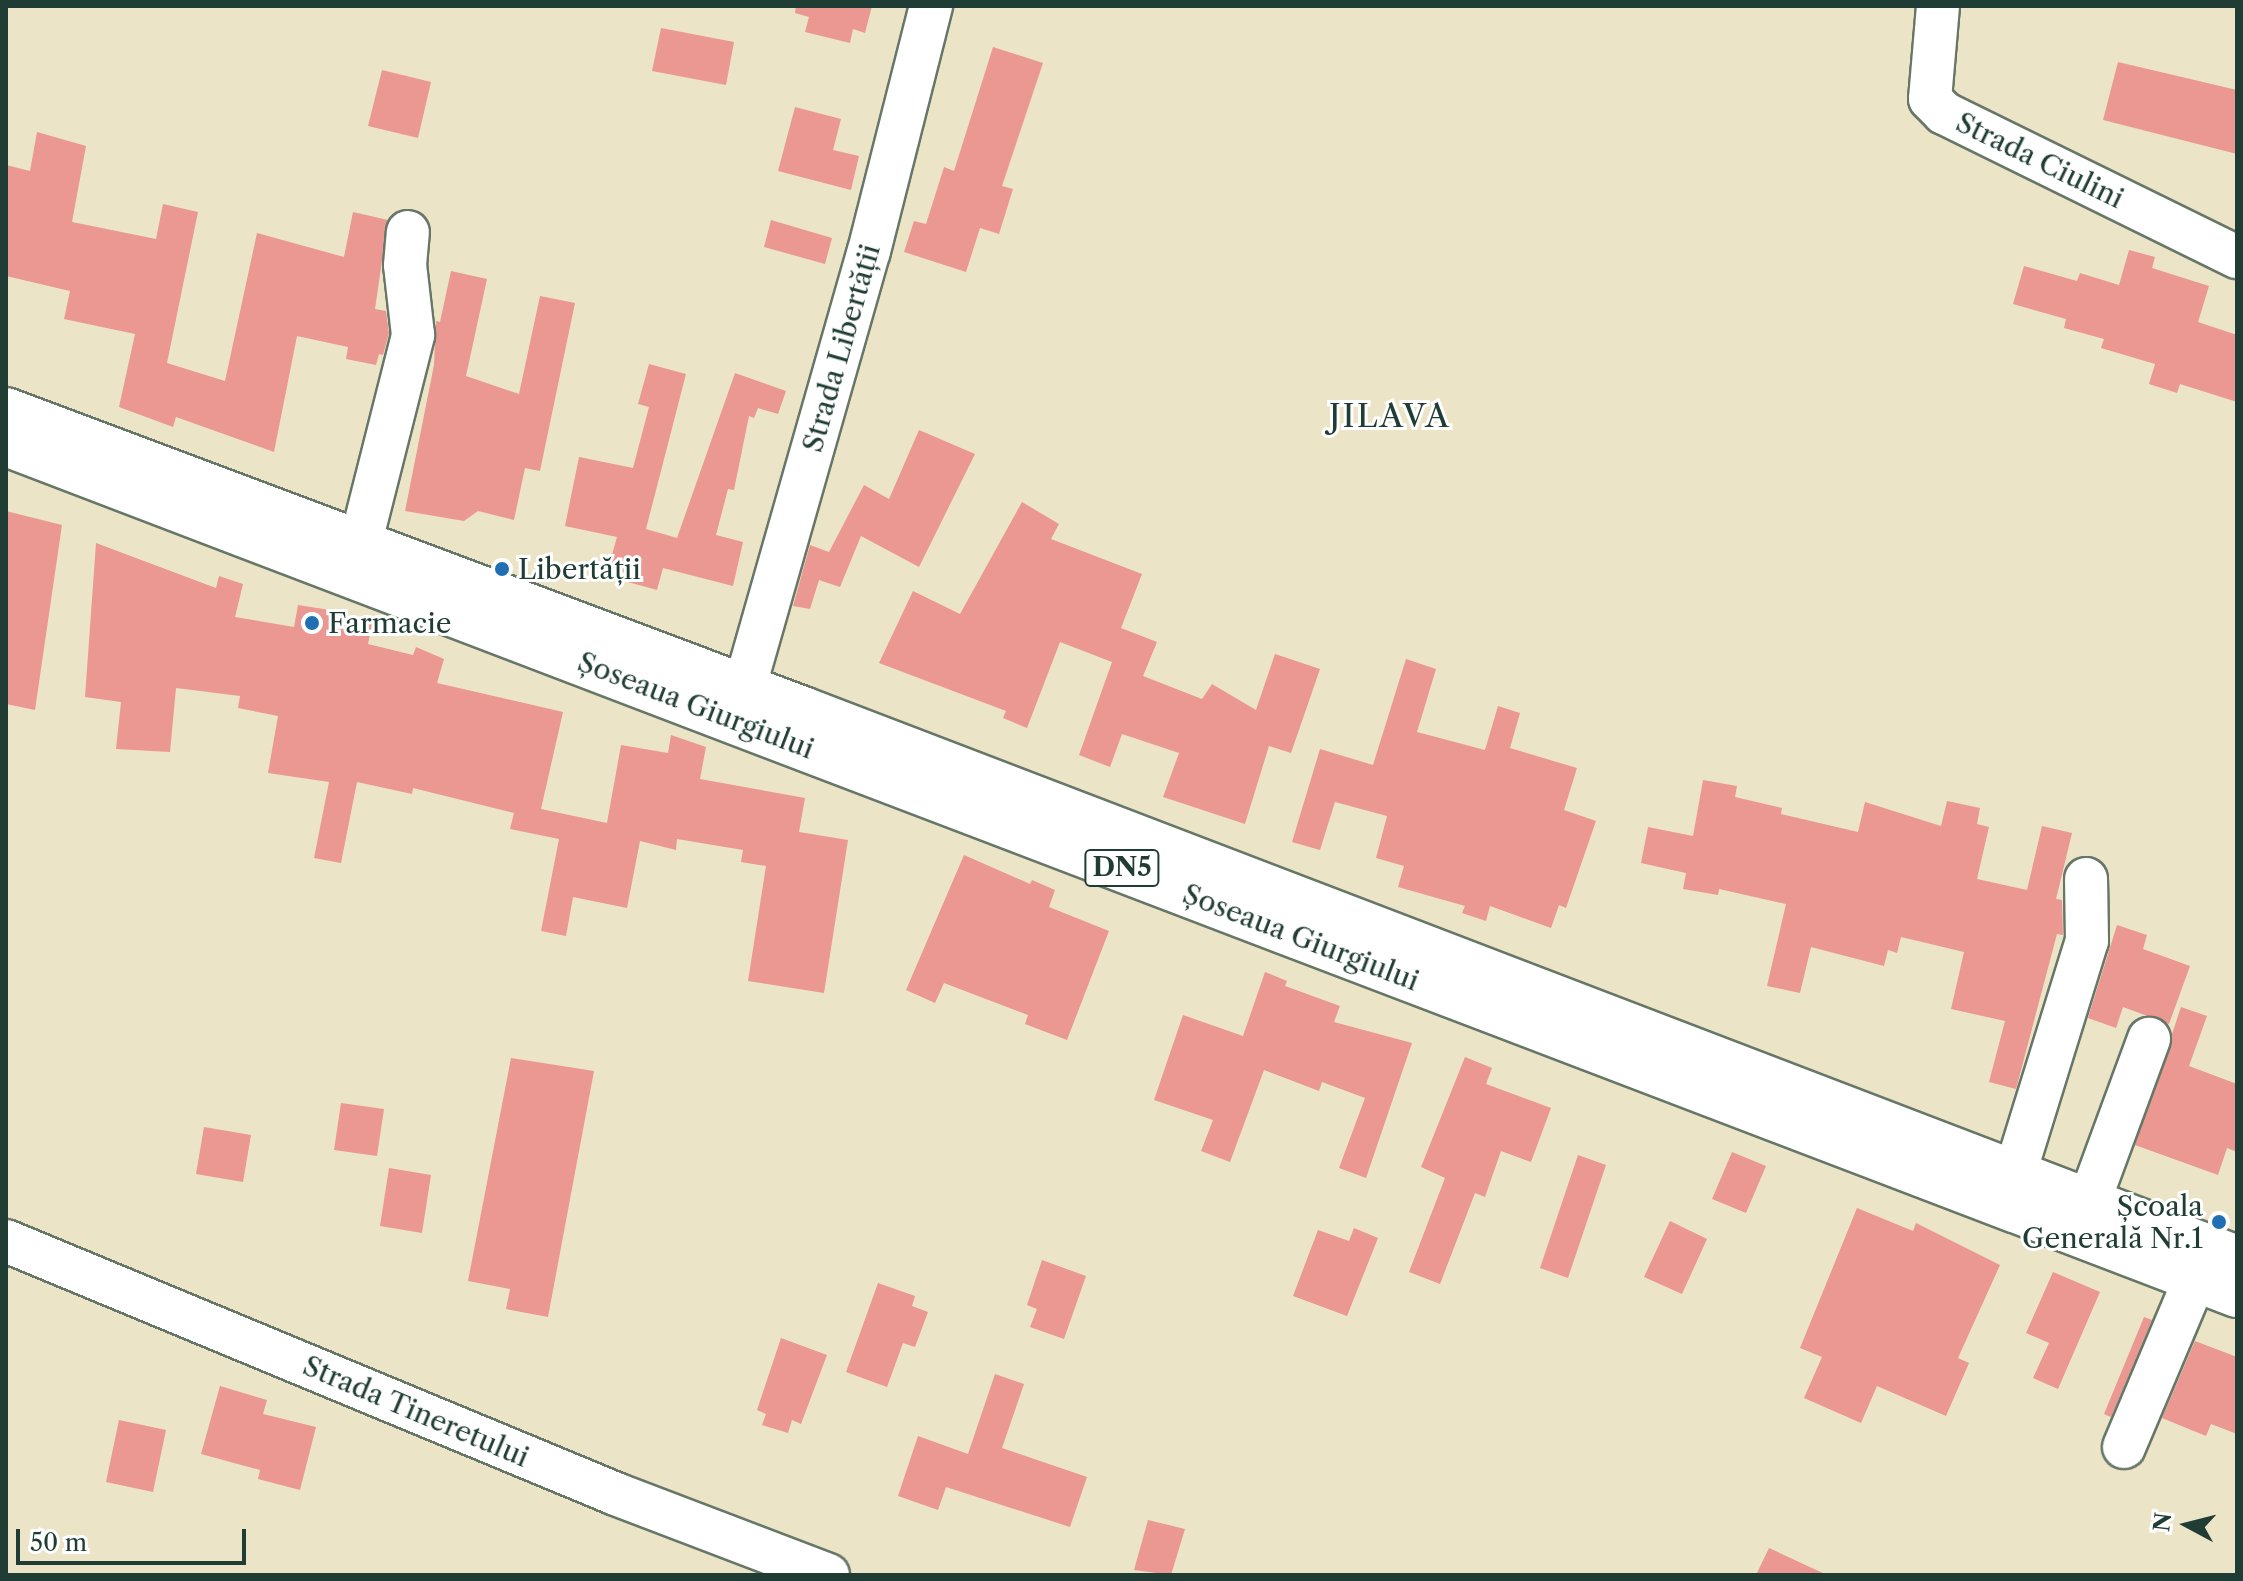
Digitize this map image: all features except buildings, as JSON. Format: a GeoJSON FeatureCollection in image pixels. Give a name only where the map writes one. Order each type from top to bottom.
{"type":"FeatureCollection","features":[{"type":"Feature","properties":{"kind":"highway","name":"Șoseaua Giurgiului"},"geometry":{"type":"LineString","coordinates":[[6,410],[2237,1258]]}},
{"type":"Feature","properties":{"kind":"highway","name":"Șoseaua Giurgiului"},"geometry":{"type":"LineString","coordinates":[[6,444],[2237,1295]]}},
{"type":"Feature","properties":{"kind":"street","name":"Strada Libertății"},"geometry":{"type":"LineString","coordinates":[[744,689],[869,251],[931,6]]}},
{"type":"Feature","properties":{"kind":"street","name":"Strada Ciulini"},"geometry":{"type":"LineString","coordinates":[[1938,6],[1930,99],[1944,113],[2237,257]]}},
{"type":"Feature","properties":{"kind":"street"},"geometry":{"type":"LineString","coordinates":[[360,545],[413,335],[405,265],[408,232]]}},
{"type":"Feature","properties":{"kind":"street"},"geometry":{"type":"LineString","coordinates":[[2015,1173],[2087,941],[2086,879]]}},
{"type":"Feature","properties":{"kind":"street"},"geometry":{"type":"LineString","coordinates":[[2089,1202],[2149,1039]]}},
{"type":"Feature","properties":{"kind":"street","name":"Strada Tineretului"},"geometry":{"type":"LineString","coordinates":[[6,1241],[616,1494],[828,1575]]}},
{"type":"Feature","properties":{"kind":"street"},"geometry":{"type":"LineString","coordinates":[[2124,1447],[2195,1279]]}},
{"type":"Feature","properties":{"kind":"place","name":"Libertății"},"geometry":{"type":"Point","coordinates":[502,569]}},
{"type":"Feature","properties":{"kind":"place","name":"Farmacie"},"geometry":{"type":"Point","coordinates":[312,623]}},
{"type":"Feature","properties":{"kind":"place","name":"Școala Generală Nr.1"},"geometry":{"type":"Point","coordinates":[2219,1222]}},
{"type":"Feature","properties":{"kind":"district","name":"JILAVA"},"geometry":{"type":"Point","coordinates":[1390,416]}}]}
